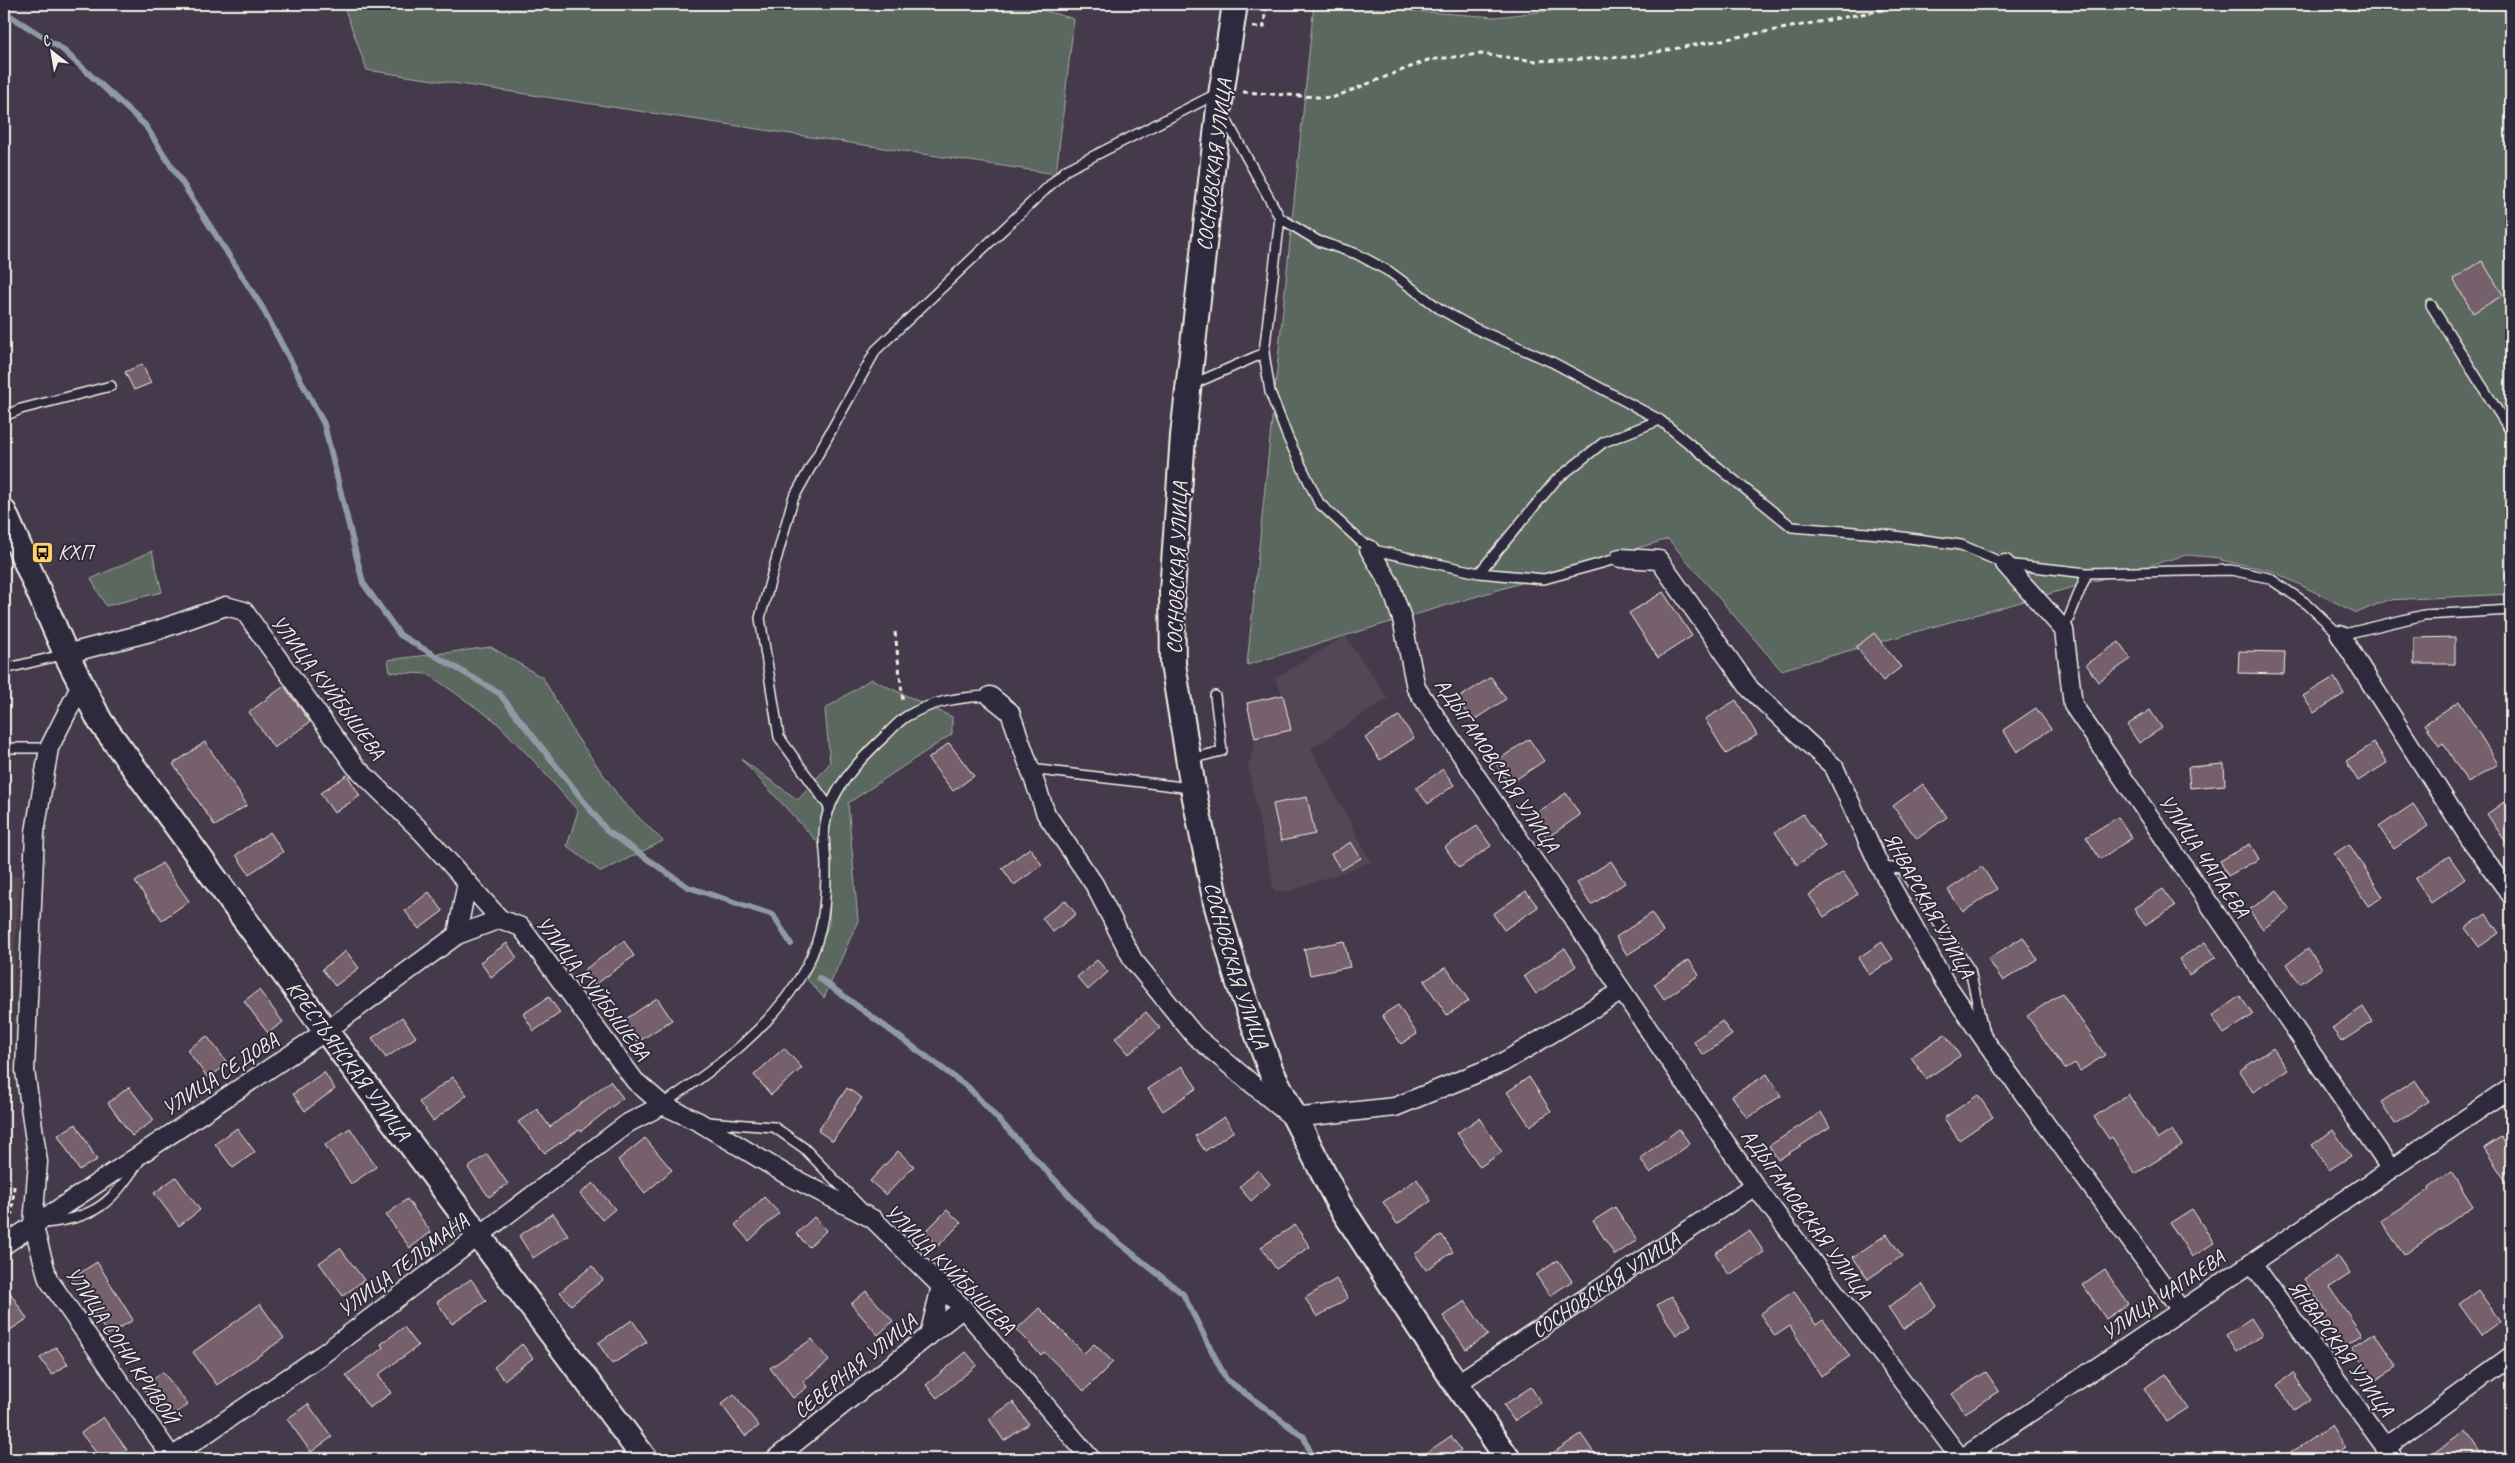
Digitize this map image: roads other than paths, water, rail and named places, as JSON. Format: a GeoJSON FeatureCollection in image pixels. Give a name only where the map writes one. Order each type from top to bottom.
{"type":"FeatureCollection","features":[{"type":"Feature","properties":{"kind":"main road","name":"СОСНОВСКАЯ УЛИЦА"},"geometry":{"type":"LineString","coordinates":[[1236,4],[1221,100],[1188,386],[1172,591],[1174,664],[1193,788],[1216,903],[1238,981],[1271,1071],[1293,1118],[1339,1204],[1456,1384],[1508,1459]]}},
{"type":"Feature","properties":{"kind":"main road","name":"КРЕСТЬЯНСКАЯ УЛИЦА"},"geometry":{"type":"LineString","coordinates":[[4,512],[66,654],[100,721],[326,1031],[645,1459]]}},
{"type":"Feature","properties":{"kind":"street","name":"АДЫГАМОВСКАЯ УЛИЦА"},"geometry":{"type":"LineString","coordinates":[[1368,549],[1390,584],[1402,620],[1416,688],[1755,1186],[1961,1459]]}},
{"type":"Feature","properties":{"kind":"street","name":"ЯНВАРСКАЯ УЛИЦА"},"geometry":{"type":"LineString","coordinates":[[1620,558],[1659,560],[1750,689],[1834,767],[1880,867],[1944,981],[1986,1042],[2181,1310]]}},
{"type":"Feature","properties":{"kind":"street"},"geometry":{"type":"LineString","coordinates":[[2005,564],[2064,630]]}},
{"type":"Feature","properties":{"kind":"street","name":"УЛИЦА КУЙБЫШЕВА"},"geometry":{"type":"LineString","coordinates":[[66,654],[158,630],[226,606],[244,612],[355,766],[422,832],[500,919],[521,927],[635,1081],[662,1105],[699,1122],[787,1175],[873,1219],[964,1308],[1092,1459]]}},
{"type":"Feature","properties":{"kind":"street","name":"УЛИЦА ЧАПАЕВА"},"geometry":{"type":"LineString","coordinates":[[2064,630],[2073,705],[2390,1168]]}},
{"type":"Feature","properties":{"kind":"street"},"geometry":{"type":"LineString","coordinates":[[2340,635],[2470,839],[2511,895]]}},
{"type":"Feature","properties":{"kind":"street","name":"УЛИЦА СОНИ КРИВОЙ"},"geometry":{"type":"LineString","coordinates":[[81,684],[49,748],[35,832],[25,1071],[38,1162],[34,1224],[48,1280],[171,1459]]}},
{"type":"Feature","properties":{"kind":"street","name":"СОСНОВСКАЯ УЛИЦА"},"geometry":{"type":"LineString","coordinates":[[990,696],[1010,712],[1046,814],[1094,884],[1133,960],[1195,1036],[1293,1118]]}},
{"type":"Feature","properties":{"kind":"street"},"geometry":{"type":"LineString","coordinates":[[457,935],[467,882]]}},
{"type":"Feature","properties":{"kind":"street","name":"УЛИЦА СЕДОВА"},"geometry":{"type":"LineString","coordinates":[[4,1245],[326,1031],[457,935],[500,919]]}},
{"type":"Feature","properties":{"kind":"street"},"geometry":{"type":"LineString","coordinates":[[1293,1118],[1395,1107],[1502,1063],[1622,991]]}},
{"type":"Feature","properties":{"kind":"street","name":"УЛИЦА ЧАПАЕВА"},"geometry":{"type":"LineString","coordinates":[[1961,1459],[2511,1088]]}},
{"type":"Feature","properties":{"kind":"street","name":"УЛИЦА ТЕЛЬМАНА"},"geometry":{"type":"LineString","coordinates":[[171,1459],[323,1354],[628,1124],[662,1105]]}},
{"type":"Feature","properties":{"kind":"street","name":"СОСНОВСКАЯ УЛИЦА"},"geometry":{"type":"LineString","coordinates":[[1456,1384],[1755,1186]]}},
{"type":"Feature","properties":{"kind":"street","name":"ЯНВАРСКАЯ УЛИЦА"},"geometry":{"type":"LineString","coordinates":[[2252,1263],[2390,1453]]}},
{"type":"Feature","properties":{"kind":"street"},"geometry":{"type":"LineString","coordinates":[[929,1336],[941,1286]]}},
{"type":"Feature","properties":{"kind":"street","name":"СЕВЕРНАЯ УЛИЦА"},"geometry":{"type":"LineString","coordinates":[[775,1459],[964,1308]]}},
{"type":"Feature","properties":{"kind":"street"},"geometry":{"type":"LineString","coordinates":[[2390,1453],[2511,1356]]}},
{"type":"Feature","properties":{"kind":"lane"},"geometry":{"type":"LineString","coordinates":[[830,808],[779,736],[760,618],[793,499],[876,350],[1066,170],[1221,100],[1280,218],[1318,241],[1357,254],[1390,272],[1440,309],[1474,328],[1552,362],[1660,420],[1792,527],[1880,534],[1961,546],[2005,564],[2087,573],[2231,570],[2269,578],[2307,604],[2340,635],[2424,615],[2511,610]]}},
{"type":"Feature","properties":{"kind":"lane"},"geometry":{"type":"LineString","coordinates":[[1280,218],[1264,352],[1270,392],[1288,438],[1319,503],[1368,549],[1479,572],[1544,579],[1620,558]]}},
{"type":"Feature","properties":{"kind":"lane"},"geometry":{"type":"LineString","coordinates":[[2431,305],[2511,432]]}},
{"type":"Feature","properties":{"kind":"lane"},"geometry":{"type":"LineString","coordinates":[[1188,386],[1264,352]]}},
{"type":"Feature","properties":{"kind":"lane"},"geometry":{"type":"LineString","coordinates":[[4,416],[21,409],[111,386]]}},
{"type":"Feature","properties":{"kind":"lane"},"geometry":{"type":"LineString","coordinates":[[1479,572],[1556,480],[1604,442],[1660,420]]}},
{"type":"Feature","properties":{"kind":"lane"},"geometry":{"type":"LineString","coordinates":[[2064,630],[2087,573]]}},
{"type":"Feature","properties":{"kind":"lane"},"geometry":{"type":"LineString","coordinates":[[4,668],[66,654]]}},
{"type":"Feature","properties":{"kind":"lane"},"geometry":{"type":"LineString","coordinates":[[662,1105],[712,1072],[744,1043],[777,1009],[807,967],[822,926],[826,869],[824,833],[830,808],[844,780],[863,757],[905,717],[932,705],[961,697],[990,696]]}},
{"type":"Feature","properties":{"kind":"lane"},"geometry":{"type":"LineString","coordinates":[[1188,759],[1222,751],[1215,696]]}},
{"type":"Feature","properties":{"kind":"lane"},"geometry":{"type":"LineString","coordinates":[[4,748],[49,748]]}},
{"type":"Feature","properties":{"kind":"lane"},"geometry":{"type":"LineString","coordinates":[[1030,769],[1193,788]]}},
{"type":"Feature","properties":{"kind":"lane"},"geometry":{"type":"LineString","coordinates":[[1880,867],[1902,869],[1970,970],[1986,1042]]}},
{"type":"Feature","properties":{"kind":"lane"},"geometry":{"type":"LineString","coordinates":[[699,1122],[774,1128],[804,1148],[873,1219]]}},
{"type":"Feature","properties":{"kind":"lane"},"geometry":{"type":"LineString","coordinates":[[34,1224],[73,1220],[107,1203],[148,1148]]}},
{"type":"Feature","properties":{"kind":"waterway"},"geometry":{"type":"LineString","coordinates":[[4,12],[62,49],[145,125],[262,307],[324,424],[363,583],[400,635],[499,693],[607,831],[688,887],[773,915],[791,944]]}},
{"type":"Feature","properties":{"kind":"waterway"},"geometry":{"type":"LineString","coordinates":[[819,978],[969,1088],[1098,1226],[1183,1294],[1226,1379],[1304,1437],[1313,1459]]}},
{"type":"Feature","properties":{"kind":"place","name":"КХП"},"geometry":{"type":"Point","coordinates":[42,552]}}]}
